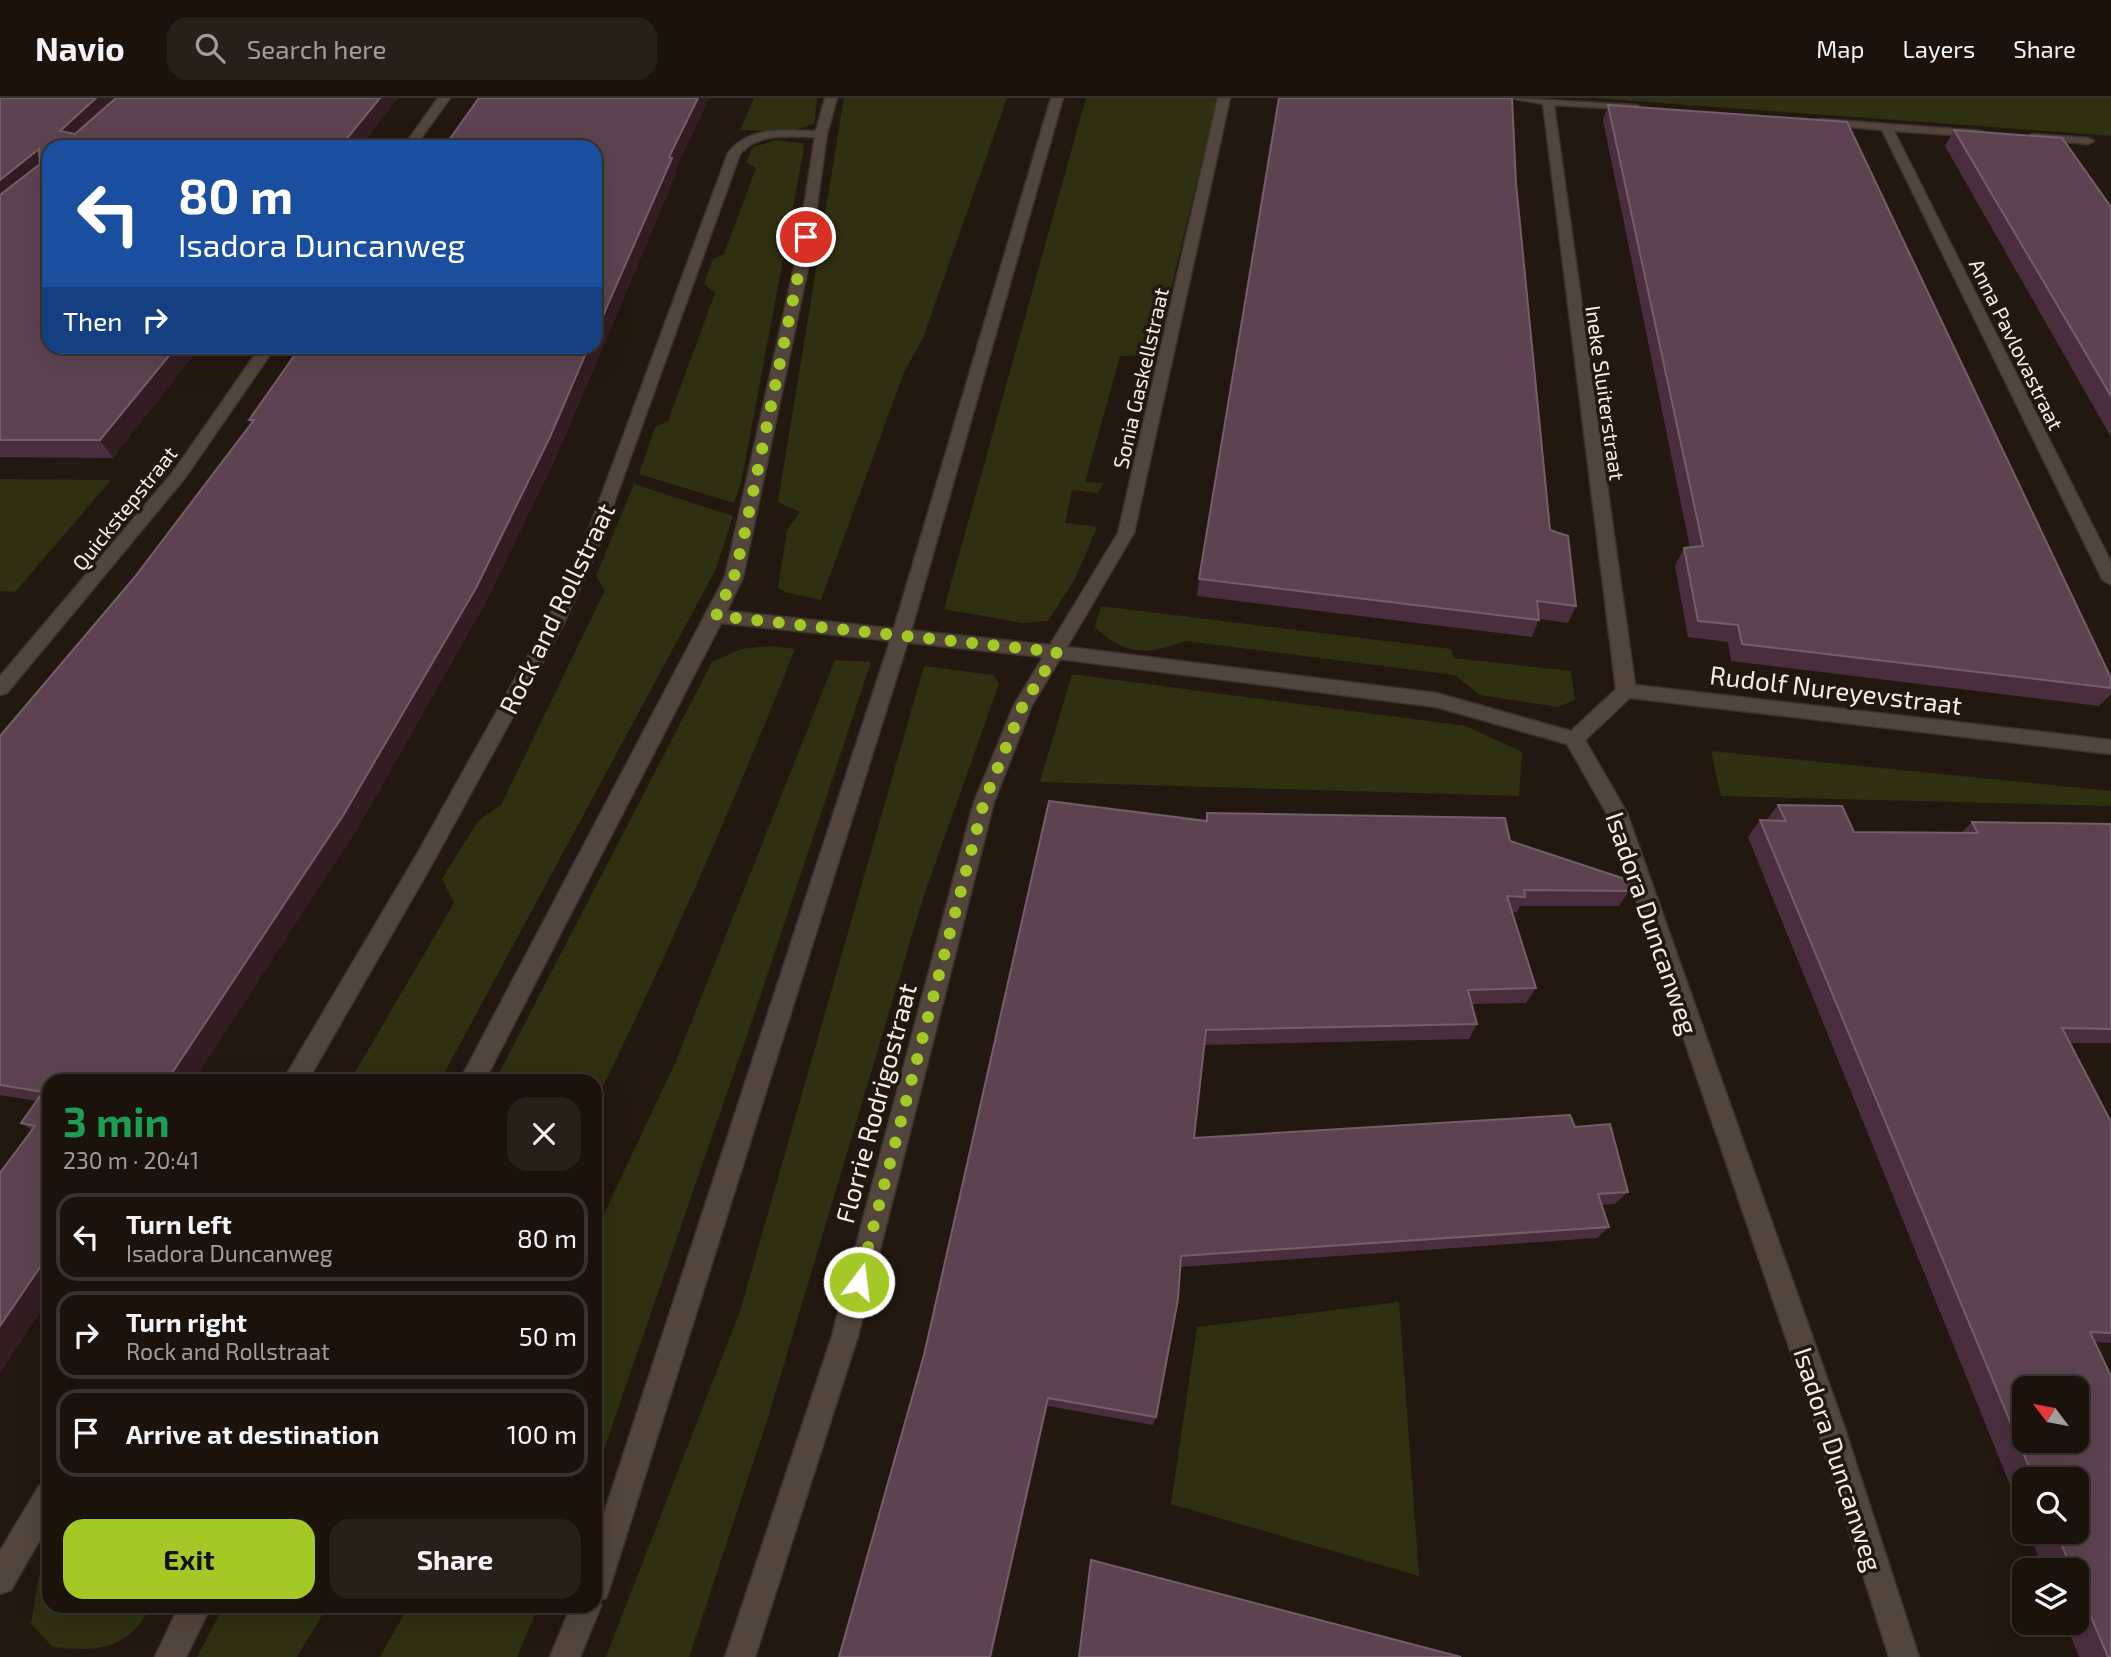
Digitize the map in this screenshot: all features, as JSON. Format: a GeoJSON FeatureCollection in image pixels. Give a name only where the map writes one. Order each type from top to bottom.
{"type":"FeatureCollection","features":[{"type":"Feature","properties":{"kind":"street"},"geometry":{"type":"LineString","coordinates":[[414,140],[444,98]]}},
{"type":"Feature","properties":{"kind":"street"},"geometry":{"type":"LineString","coordinates":[[475,1074],[734,577],[802,262],[821,134],[831,98]]}},
{"type":"Feature","properties":{"kind":"street"},"geometry":{"type":"LineString","coordinates":[[602,1565],[900,638],[1057,98]]}},
{"type":"Feature","properties":{"kind":"street","name":"Sonia Gaskellstraat"},"geometry":{"type":"LineString","coordinates":[[1057,652],[1126,533],[1224,98]]}},
{"type":"Feature","properties":{"kind":"street"},"geometry":{"type":"LineString","coordinates":[[1516,98],[1643,108]]}},
{"type":"Feature","properties":{"kind":"street","name":"Ineke Sluiterstraat"},"geometry":{"type":"LineString","coordinates":[[1548,101],[1626,691]]}},
{"type":"Feature","properties":{"kind":"street"},"geometry":{"type":"LineString","coordinates":[[1805,121],[1995,135]]}},
{"type":"Feature","properties":{"kind":"street","name":"Anna Pavlovastraat"},"geometry":{"type":"LineString","coordinates":[[1886,127],[2111,579]]}},
{"type":"Feature","properties":{"kind":"street","name":"Rock and Rollstraat"},"geometry":{"type":"LineString","coordinates":[[299,1074],[424,860],[553,627],[588,553],[618,479],[734,153],[741,142],[756,137],[821,134]]}},
{"type":"Feature","properties":{"kind":"street"},"geometry":{"type":"LineString","coordinates":[[2022,136],[2088,141]]}},
{"type":"Feature","properties":{"kind":"street","name":"Quickstepstraat"},"geometry":{"type":"LineString","coordinates":[[0,688],[179,475],[263,354]]}},
{"type":"Feature","properties":{"kind":"street"},"geometry":{"type":"LineString","coordinates":[[716,616],[900,638],[1057,652],[1436,700],[1574,739],[1626,691]]}},
{"type":"Feature","properties":{"kind":"street","name":"Florrie Rodrigostraat"},"geometry":{"type":"LineString","coordinates":[[740,1657],[845,1336],[984,802],[1023,705],[1057,652]]}},
{"type":"Feature","properties":{"kind":"street","name":"Rudolf Nureyevstraat"},"geometry":{"type":"LineString","coordinates":[[1626,691],[2111,747]]}},
{"type":"Feature","properties":{"kind":"street","name":"Isadora Duncanweg"},"geometry":{"type":"LineString","coordinates":[[1574,739],[1617,813],[1830,1426],[1905,1657]]}},
{"type":"Feature","properties":{"kind":"street"},"geometry":{"type":"LineString","coordinates":[[0,1579],[42,1508]]}},
{"type":"Feature","properties":{"kind":"street"},"geometry":{"type":"LineString","coordinates":[[170,1657],[192,1613]]}},
{"type":"Feature","properties":{"kind":"street"},"geometry":{"type":"LineString","coordinates":[[565,1657],[583,1613]]}},
{"type":"Feature","properties":{"kind":"green space"},"geometry":{"type":"Polygon","coordinates":[[[754,98],[817,98],[814,124],[791,131],[740,130],[754,98]]]}},
{"type":"Feature","properties":{"kind":"green space"},"geometry":{"type":"Polygon","coordinates":[[[844,98],[1007,98],[923,338],[904,372],[821,600],[784,592],[778,587],[787,530],[800,512],[778,502],[844,98]]]}},
{"type":"Feature","properties":{"kind":"green space"},"geometry":{"type":"Polygon","coordinates":[[[1086,98],[1217,98],[1155,355],[1120,356],[1085,482],[1104,483],[1097,493],[1072,490],[1065,523],[1097,527],[1076,577],[1048,621],[1022,623],[944,609],[1086,98]]]}},
{"type":"Feature","properties":{"kind":"green space"},"geometry":{"type":"Polygon","coordinates":[[[1592,98],[2111,98],[2111,136],[2074,133],[1592,98]]]}},
{"type":"Feature","properties":{"kind":"green space"},"geometry":{"type":"Polygon","coordinates":[[[776,140],[802,143],[804,148],[741,483],[734,503],[639,474],[655,427],[668,421],[715,293],[704,284],[713,259],[724,254],[756,168],[746,162],[753,147],[776,140]]]}},
{"type":"Feature","properties":{"kind":"green space"},"geometry":{"type":"Polygon","coordinates":[[[0,479],[111,480],[15,592],[0,591],[0,479]]]}},
{"type":"Feature","properties":{"kind":"green space"},"geometry":{"type":"Polygon","coordinates":[[[634,484],[733,516],[716,569],[444,1074],[354,1074],[454,903],[442,879],[478,821],[501,805],[605,590],[596,576],[634,484]]]}},
{"type":"Feature","properties":{"kind":"green space"},"geometry":{"type":"Polygon","coordinates":[[[1101,606],[1451,649],[1454,658],[1571,671],[1575,700],[1558,707],[1480,695],[1455,675],[1184,641],[1148,651],[1126,648],[1095,627],[1101,606]]]}},
{"type":"Feature","properties":{"kind":"green space"},"geometry":{"type":"Polygon","coordinates":[[[770,646],[795,649],[699,878],[602,1088],[602,1074],[499,1074],[712,662],[741,649],[770,646]]]}},
{"type":"Feature","properties":{"kind":"green space"},"geometry":{"type":"Polygon","coordinates":[[[835,660],[871,662],[755,1012],[602,1455],[602,1218],[676,1061],[835,660]]]}},
{"type":"Feature","properties":{"kind":"green space"},"geometry":{"type":"Polygon","coordinates":[[[924,666],[993,675],[999,684],[924,895],[767,1421],[689,1657],[606,1657],[740,1311],[924,666]]]}},
{"type":"Feature","properties":{"kind":"green space"},"geometry":{"type":"Polygon","coordinates":[[[1072,674],[1466,726],[1522,752],[1519,796],[1040,782],[1072,674]]]}},
{"type":"Feature","properties":{"kind":"green space"},"geometry":{"type":"Polygon","coordinates":[[[1711,751],[2111,791],[2111,806],[1721,796],[1711,751]]]}},
{"type":"Feature","properties":{"kind":"green space"},"geometry":{"type":"Polygon","coordinates":[[[1399,1302],[1419,1576],[1171,1504],[1197,1327],[1399,1302]]]}},
{"type":"Feature","properties":{"kind":"green space"},"geometry":{"type":"Polygon","coordinates":[[[42,1572],[42,1613],[147,1613],[132,1632],[110,1645],[84,1649],[53,1647],[31,1624],[42,1572]]]}},
{"type":"Feature","properties":{"kind":"green space"},"geometry":{"type":"Polygon","coordinates":[[[220,1613],[323,1613],[297,1657],[197,1657],[220,1613]]]}},
{"type":"Feature","properties":{"kind":"green space"},"geometry":{"type":"Polygon","coordinates":[[[404,1613],[535,1613],[517,1657],[380,1657],[404,1613]]]}},
{"type":"Feature","properties":{"kind":"building"},"geometry":{"type":"Polygon","coordinates":[[[0,98],[96,98],[60,131],[75,134],[116,98],[380,98],[346,140],[42,140],[42,354],[170,354],[100,440],[0,440],[0,195],[40,164],[39,149],[0,180],[0,98]]]}},
{"type":"Feature","properties":{"kind":"building"},"geometry":{"type":"Polygon","coordinates":[[[479,98],[698,98],[669,157],[672,158],[602,318],[602,140],[449,140],[479,98]]]}},
{"type":"Feature","properties":{"kind":"building"},"geometry":{"type":"Polygon","coordinates":[[[1279,98],[1512,98],[1516,183],[1550,530],[1568,536],[1576,606],[1537,601],[1539,620],[1199,579],[1279,98]]]}},
{"type":"Feature","properties":{"kind":"building"},"geometry":{"type":"Polygon","coordinates":[[[1608,105],[1847,122],[2111,678],[2111,688],[1742,644],[1738,625],[1698,621],[1684,548],[1703,546],[1608,105]]]}},
{"type":"Feature","properties":{"kind":"building"},"geometry":{"type":"Polygon","coordinates":[[[1954,130],[2062,138],[2111,207],[2111,396],[1954,130]]]}},
{"type":"Feature","properties":{"kind":"building"},"geometry":{"type":"Polygon","coordinates":[[[295,354],[586,354],[550,437],[476,588],[344,814],[171,1074],[42,1074],[42,1092],[0,1085],[0,736],[134,578],[254,420],[249,420],[295,354]]]}},
{"type":"Feature","properties":{"kind":"building"},"geometry":{"type":"Polygon","coordinates":[[[1049,801],[1207,821],[1207,813],[1505,818],[1510,841],[1631,881],[1629,891],[1524,890],[1525,897],[1507,896],[1536,988],[1468,990],[1477,1024],[1206,1030],[1194,1138],[1570,1115],[1575,1127],[1610,1124],[1628,1192],[1598,1194],[1609,1227],[1181,1256],[1178,1299],[1156,1417],[1048,1398],[990,1657],[839,1657],[924,1355],[1049,801]]]}},
{"type":"Feature","properties":{"kind":"building"},"geometry":{"type":"Polygon","coordinates":[[[1778,805],[1842,806],[1854,832],[1978,833],[1972,822],[2111,824],[2111,1029],[2062,1028],[2111,1122],[2111,1333],[2090,1332],[2111,1376],[2111,1657],[2108,1657],[2089,1612],[2089,1558],[2067,1558],[2061,1544],[2089,1544],[2089,1467],[2029,1467],[2023,1453],[2090,1452],[2090,1376],[2012,1376],[2012,1426],[1760,820],[1786,821],[1778,805]]]}},
{"type":"Feature","properties":{"kind":"building"},"geometry":{"type":"Polygon","coordinates":[[[42,1093],[42,1264],[0,1326],[0,1173],[35,1126],[21,1123],[42,1093]]]}},
{"type":"Feature","properties":{"kind":"building"},"geometry":{"type":"Polygon","coordinates":[[[1091,1560],[1461,1657],[1079,1657],[1091,1560]]]}},
{"type":"Feature","properties":{"kind":"route"},"geometry":{"type":"LineString","coordinates":[[806,237],[744,536],[734,577],[716,616],[900,638],[1057,652],[1023,705],[984,802],[859,1282]]}}]}
